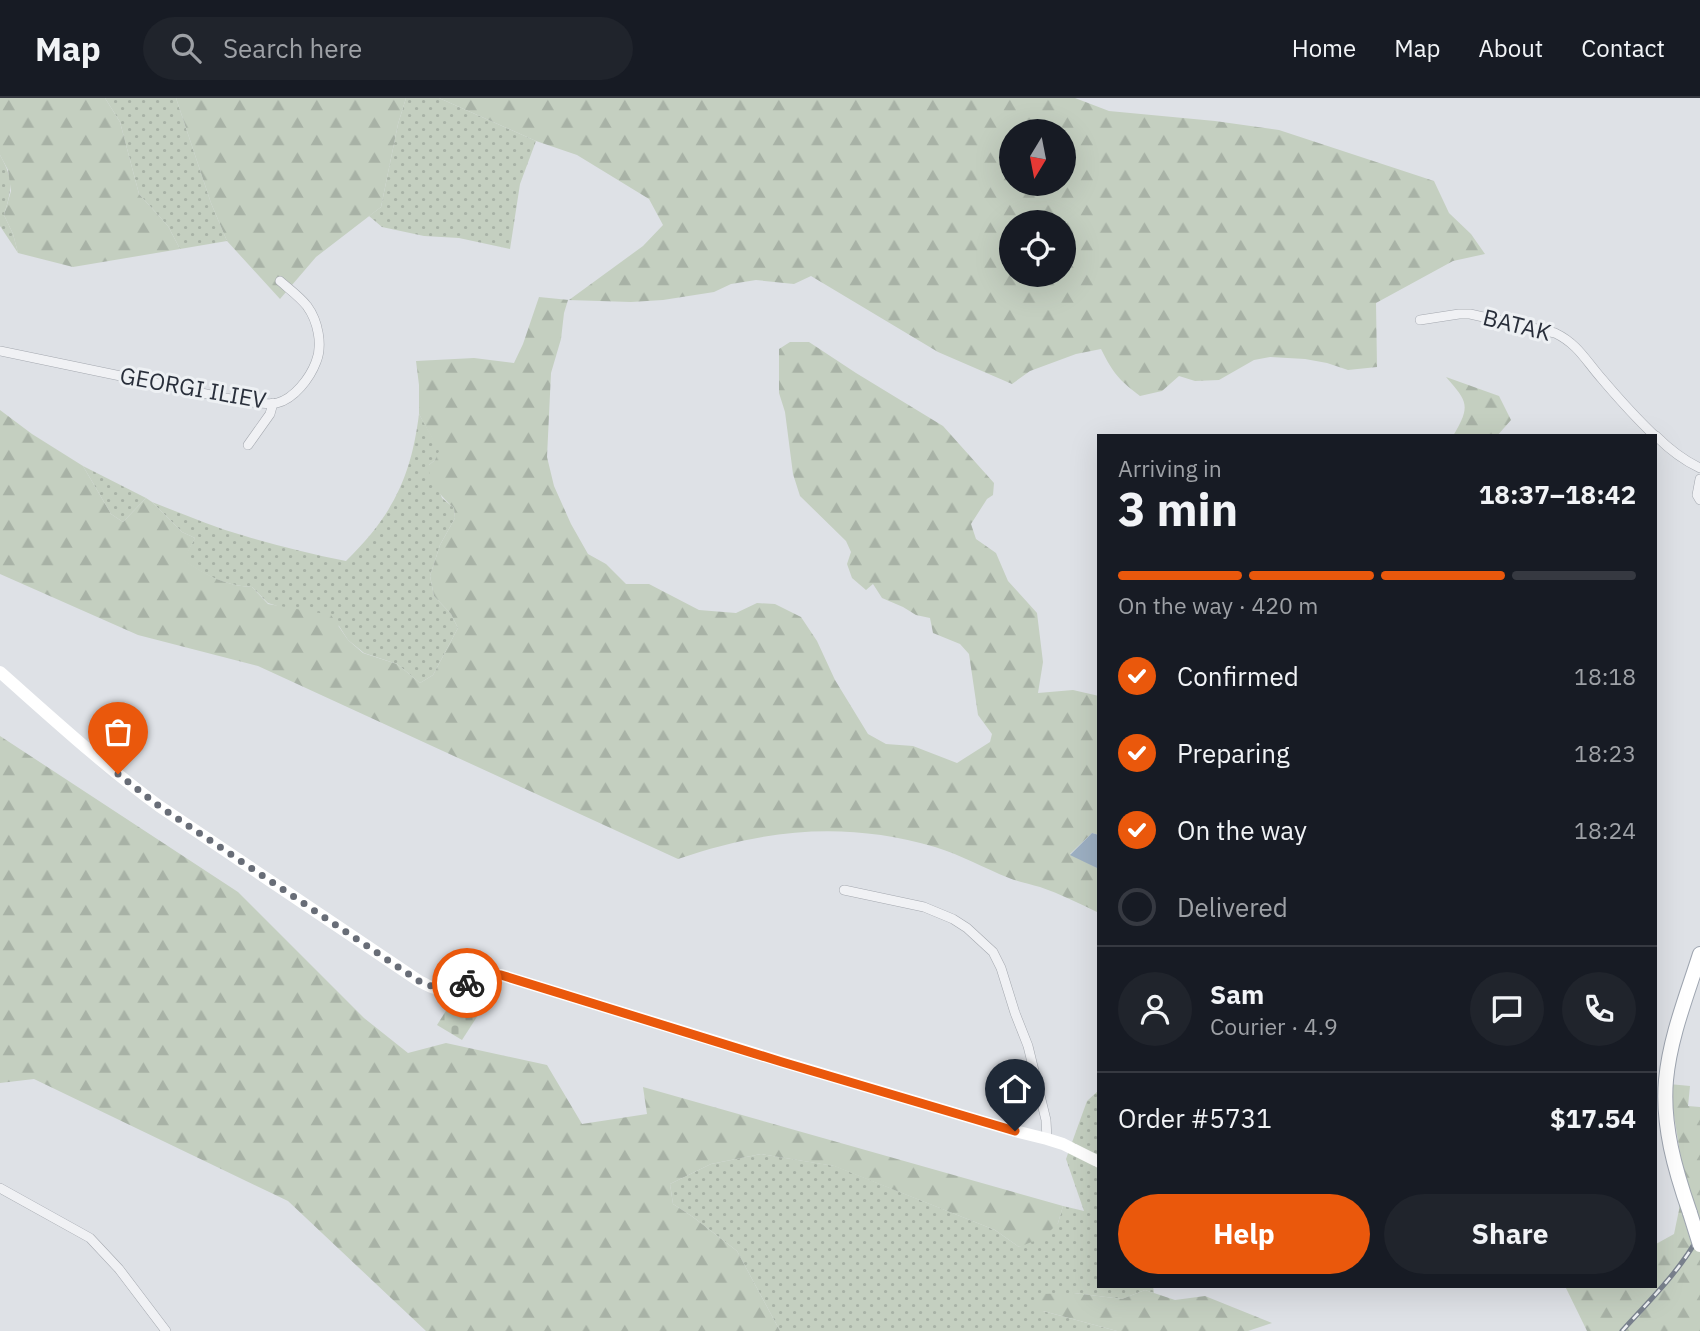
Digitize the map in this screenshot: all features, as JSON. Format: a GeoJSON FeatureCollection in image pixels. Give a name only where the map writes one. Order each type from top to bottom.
{"type":"FeatureCollection","features":[{"type":"Feature","properties":{"kind":"main road"},"geometry":{"type":"LineString","coordinates":[[1700,954],[1667,1067],[1662,1130],[1669,1141],[1700,1245]]}},
{"type":"Feature","properties":{"kind":"street","name":"GEORGI ILIEV"},"geometry":{"type":"LineString","coordinates":[[0,351],[218,396],[269,404],[285,400],[303,384],[317,360],[319,336],[310,311],[301,299],[280,281]]}},
{"type":"Feature","properties":{"kind":"street","name":"BATAK"},"geometry":{"type":"LineString","coordinates":[[1420,320],[1470,314],[1555,333],[1566,338],[1577,347],[1611,390],[1653,434]]}},
{"type":"Feature","properties":{"kind":"street"},"geometry":{"type":"LineString","coordinates":[[248,445],[270,414],[273,403]]}},
{"type":"Feature","properties":{"kind":"street","name":"BATAK"},"geometry":{"type":"LineString","coordinates":[[1657,438],[1686,461],[1700,468]]}},
{"type":"Feature","properties":{"kind":"street"},"geometry":{"type":"LineString","coordinates":[[1700,479],[1697,495],[1700,500]]}},
{"type":"Feature","properties":{"kind":"street"},"geometry":{"type":"LineString","coordinates":[[0,672],[139,792],[419,981],[447,990],[491,974],[513,978],[782,1062],[1047,1139],[1097,1160]]}},
{"type":"Feature","properties":{"kind":"street"},"geometry":{"type":"LineString","coordinates":[[844,890],[924,907],[953,919],[993,951],[1002,968],[1028,1046],[1046,1120],[1047,1139]]}},
{"type":"Feature","properties":{"kind":"street"},"geometry":{"type":"LineString","coordinates":[[0,1188],[90,1238],[166,1331]]}},
{"type":"Feature","properties":{"kind":"green space"},"geometry":{"type":"Polygon","coordinates":[[[0,98],[105,98],[120,122],[139,194],[168,226],[180,249],[73,267],[18,253],[4,215],[11,191],[8,170],[0,155],[0,98]]]}},
{"type":"Feature","properties":{"kind":"green space"},"geometry":{"type":"Polygon","coordinates":[[[105,98],[176,98],[211,203],[227,241],[180,249],[168,226],[139,194],[120,122],[105,98]]]}},
{"type":"Feature","properties":{"kind":"green space"},"geometry":{"type":"Polygon","coordinates":[[[176,98],[406,98],[381,207],[316,257],[280,299],[227,241],[211,203],[176,98]]]}},
{"type":"Feature","properties":{"kind":"green space"},"geometry":{"type":"Polygon","coordinates":[[[406,98],[439,98],[536,141],[520,184],[510,249],[459,238],[424,236],[382,227],[369,216],[381,207],[406,98]]]}},
{"type":"Feature","properties":{"kind":"green space"},"geometry":{"type":"Polygon","coordinates":[[[439,98],[1075,98],[1109,111],[1279,130],[1434,181],[1449,213],[1471,234],[1485,254],[1453,261],[1376,303],[1377,367],[1348,370],[1305,359],[1270,357],[1254,360],[1219,380],[1195,381],[1179,376],[1162,391],[1140,396],[1117,376],[1101,349],[1076,354],[1030,371],[1012,384],[938,352],[811,276],[794,284],[756,280],[731,284],[714,292],[663,300],[631,302],[568,300],[551,373],[547,457],[554,486],[588,554],[606,564],[626,584],[649,584],[699,610],[736,613],[757,603],[775,604],[801,617],[868,734],[886,744],[913,746],[957,763],[990,742],[992,734],[978,715],[969,654],[960,644],[933,633],[930,618],[916,615],[882,598],[873,584],[866,590],[852,578],[847,564],[851,552],[846,541],[800,496],[793,474],[785,412],[779,393],[779,349],[790,342],[809,342],[943,426],[994,483],[993,495],[987,499],[971,524],[976,539],[996,553],[1008,581],[1037,613],[1043,662],[1038,693],[1073,690],[1097,696],[1097,834],[1092,833],[1070,854],[1097,868],[1097,912],[945,850],[870,834],[838,831],[774,835],[678,859],[258,666],[138,635],[0,574],[0,410],[83,466],[111,514],[123,522],[146,498],[182,532],[195,538],[184,560],[216,579],[252,587],[268,604],[331,615],[348,640],[363,653],[397,664],[420,683],[433,675],[458,628],[451,614],[434,596],[430,576],[440,545],[455,518],[454,508],[440,494],[430,477],[429,465],[439,451],[419,414],[416,361],[474,358],[514,363],[539,297],[569,300],[643,246],[663,225],[649,199],[577,155],[536,141],[439,98]]]}},
{"type":"Feature","properties":{"kind":"green space"},"geometry":{"type":"Polygon","coordinates":[[[0,155],[10,178],[9,198],[4,215],[18,253],[0,226],[0,155]]]}},
{"type":"Feature","properties":{"kind":"green space"},"geometry":{"type":"Polygon","coordinates":[[[1446,377],[1499,396],[1511,420],[1499,434],[1454,434],[1464,411],[1463,399],[1446,377]]]}},
{"type":"Feature","properties":{"kind":"green space"},"geometry":{"type":"Polygon","coordinates":[[[419,414],[440,451],[429,465],[442,498],[454,508],[455,518],[440,545],[430,576],[434,596],[451,614],[458,628],[433,675],[420,683],[397,664],[364,653],[348,640],[339,626],[268,603],[252,587],[216,579],[183,560],[195,538],[182,532],[152,502],[233,532],[346,561],[376,528],[397,495],[411,458],[419,414]]]}},
{"type":"Feature","properties":{"kind":"green space"},"geometry":{"type":"Polygon","coordinates":[[[83,466],[146,498],[123,522],[111,514],[83,466]]]}},
{"type":"Feature","properties":{"kind":"green space"},"geometry":{"type":"Polygon","coordinates":[[[0,736],[238,892],[364,1018],[408,1053],[446,1043],[547,1065],[582,1124],[647,1114],[643,1087],[1063,1206],[1058,1223],[1044,1237],[1019,1247],[995,1230],[834,1166],[761,1154],[711,1164],[670,1184],[673,1204],[737,1251],[780,1331],[426,1331],[288,1201],[34,1079],[0,1083],[0,736]]]}},
{"type":"Feature","properties":{"kind":"green space"},"geometry":{"type":"Polygon","coordinates":[[[454,998],[482,1009],[462,1040],[437,1025],[454,998]]]}},
{"type":"Feature","properties":{"kind":"green space"},"geometry":{"type":"Polygon","coordinates":[[[1669,1084],[1690,1086],[1688,1106],[1700,1107],[1700,1331],[1587,1331],[1566,1288],[1657,1288],[1657,1243],[1674,1234],[1679,1210],[1681,1159],[1669,1084]]]}},
{"type":"Feature","properties":{"kind":"green space"},"geometry":{"type":"Polygon","coordinates":[[[1097,1092],[1097,1288],[1153,1288],[1154,1293],[1145,1290],[1122,1299],[1074,1293],[1043,1311],[1117,1331],[780,1331],[737,1251],[673,1204],[670,1184],[711,1164],[761,1154],[835,1166],[995,1230],[1019,1247],[1058,1223],[1063,1206],[1084,1211],[1066,1159],[1087,1101],[1097,1092]]]}},
{"type":"Feature","properties":{"kind":"green space"},"geometry":{"type":"Polygon","coordinates":[[[1145,1290],[1175,1300],[1205,1296],[1272,1323],[1248,1331],[1117,1331],[1043,1311],[1032,1302],[1042,1294],[1074,1293],[1122,1299],[1145,1290]]]}},
{"type":"Feature","properties":{"kind":"water"},"geometry":{"type":"Polygon","coordinates":[[[1092,833],[1097,834],[1097,868],[1070,855],[1092,833]]]}},
{"type":"Feature","properties":{"kind":"railway"},"geometry":{"type":"LineString","coordinates":[[1622,1331],[1674,1273],[1700,1234]]}},
{"type":"Feature","properties":{"kind":"way so far"},"geometry":{"type":"LineString","coordinates":[[118,774],[159,806],[419,981],[447,990],[467,983]]}},
{"type":"Feature","properties":{"kind":"route"},"geometry":{"type":"LineString","coordinates":[[467,983],[491,974],[501,975],[1015,1131]]}}]}
